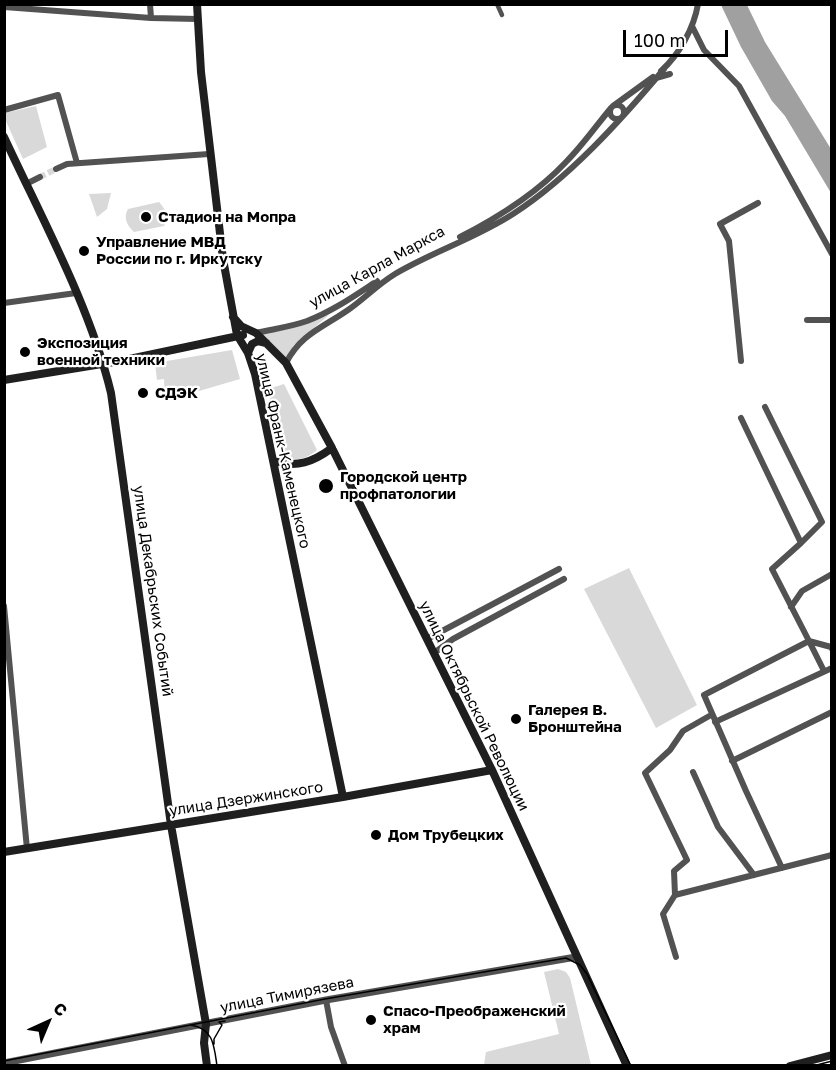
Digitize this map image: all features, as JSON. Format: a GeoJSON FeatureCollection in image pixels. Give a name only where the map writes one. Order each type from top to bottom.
{"type":"FeatureCollection","features":[{"type":"Feature","properties":{"kind":"main road","name":"улица Франк-Каменецкого"},"geometry":{"type":"LineString","coordinates":[[197,4],[209,154],[233,317],[237,335],[248,353],[274,461],[343,797]]}},
{"type":"Feature","properties":{"kind":"main road","name":"улица Декабрьских Событий"},"geometry":{"type":"LineString","coordinates":[[4,137],[76,293],[104,364],[111,393],[171,825],[206,1024],[204,1043],[207,1065]]}},
{"type":"Feature","properties":{"kind":"main road","name":"улица Октябрьской Революции"},"geometry":{"type":"LineString","coordinates":[[233,317],[241,326],[256,333],[286,363],[332,448],[492,770],[627,1065]]}},
{"type":"Feature","properties":{"kind":"main road","name":"улица Карла Маркса"},"geometry":{"type":"LineString","coordinates":[[4,381],[104,364],[237,335],[256,333]]}},
{"type":"Feature","properties":{"kind":"main road"},"geometry":{"type":"LineString","coordinates":[[248,353],[252,344],[258,341],[266,343]]}},
{"type":"Feature","properties":{"kind":"main road"},"geometry":{"type":"LineString","coordinates":[[274,461],[288,465],[305,463],[322,456],[332,448]]}},
{"type":"Feature","properties":{"kind":"main road","name":"улица Дзержинского"},"geometry":{"type":"LineString","coordinates":[[4,852],[343,797],[492,770]]}},
{"type":"Feature","properties":{"kind":"main road"},"geometry":{"type":"LineString","coordinates":[[790,1065],[831,1055]]}},
{"type":"Feature","properties":{"kind":"street"},"geometry":{"type":"LineString","coordinates":[[150,4],[151,18]]}},
{"type":"Feature","properties":{"kind":"street"},"geometry":{"type":"LineString","coordinates":[[496,4],[502,15]]}},
{"type":"Feature","properties":{"kind":"street"},"geometry":{"type":"LineString","coordinates":[[286,363],[294,348],[310,334],[349,309],[394,275],[511,215],[562,176],[622,116],[664,69],[692,26],[698,4]]}},
{"type":"Feature","properties":{"kind":"street"},"geometry":{"type":"LineString","coordinates":[[4,7],[151,18],[198,19]]}},
{"type":"Feature","properties":{"kind":"street"},"geometry":{"type":"LineString","coordinates":[[692,26],[704,50],[739,86],[831,254]]}},
{"type":"Feature","properties":{"kind":"street","name":"улица Карла Маркса"},"geometry":{"type":"LineString","coordinates":[[256,333],[304,322],[322,315],[347,302],[399,267],[491,221],[526,197],[566,163],[612,107],[664,69]]}},
{"type":"Feature","properties":{"kind":"street"},"geometry":{"type":"LineString","coordinates":[[656,78],[670,74]]}},
{"type":"Feature","properties":{"kind":"street"},"geometry":{"type":"LineString","coordinates":[[4,110],[58,95],[77,163]]}},
{"type":"Feature","properties":{"kind":"street"},"geometry":{"type":"LineString","coordinates":[[612,107],[610,114],[614,118],[622,116]]}},
{"type":"Feature","properties":{"kind":"street"},"geometry":{"type":"LineString","coordinates":[[56,169],[77,163],[209,154]]}},
{"type":"Feature","properties":{"kind":"street"},"geometry":{"type":"LineString","coordinates":[[26,184],[40,177]]}},
{"type":"Feature","properties":{"kind":"street"},"geometry":{"type":"LineString","coordinates":[[741,359],[729,241],[720,224],[758,203]]}},
{"type":"Feature","properties":{"kind":"street"},"geometry":{"type":"LineString","coordinates":[[4,303],[76,293]]}},
{"type":"Feature","properties":{"kind":"street"},"geometry":{"type":"LineString","coordinates":[[807,320],[831,319]]}},
{"type":"Feature","properties":{"kind":"street"},"geometry":{"type":"LineString","coordinates":[[765,407],[822,522],[772,569],[824,671]]}},
{"type":"Feature","properties":{"kind":"street"},"geometry":{"type":"LineString","coordinates":[[741,418],[801,543]]}},
{"type":"Feature","properties":{"kind":"street"},"geometry":{"type":"LineString","coordinates":[[427,639],[559,569]]}},
{"type":"Feature","properties":{"kind":"street"},"geometry":{"type":"LineString","coordinates":[[791,607],[802,591],[831,574]]}},
{"type":"Feature","properties":{"kind":"street"},"geometry":{"type":"LineString","coordinates":[[434,653],[453,639],[564,579]]}},
{"type":"Feature","properties":{"kind":"street"},"geometry":{"type":"LineString","coordinates":[[4,606],[27,849]]}},
{"type":"Feature","properties":{"kind":"street"},"geometry":{"type":"LineString","coordinates":[[782,868],[704,695],[809,642],[831,647],[831,649]]}},
{"type":"Feature","properties":{"kind":"street"},"geometry":{"type":"LineString","coordinates":[[716,722],[831,668]]}},
{"type":"Feature","properties":{"kind":"street"},"geometry":{"type":"LineString","coordinates":[[732,761],[831,712]]}},
{"type":"Feature","properties":{"kind":"street"},"geometry":{"type":"LineString","coordinates":[[676,957],[663,914],[675,895],[674,871],[687,860],[645,773],[670,750],[683,730],[711,715]]}},
{"type":"Feature","properties":{"kind":"street"},"geometry":{"type":"LineString","coordinates":[[693,772],[718,827],[754,875]]}},
{"type":"Feature","properties":{"kind":"street"},"geometry":{"type":"LineString","coordinates":[[675,895],[831,855]]}},
{"type":"Feature","properties":{"kind":"street","name":"улица Тимирязева"},"geometry":{"type":"LineString","coordinates":[[4,1063],[326,1000],[576,957]]}},
{"type":"Feature","properties":{"kind":"street"},"geometry":{"type":"LineString","coordinates":[[326,1000],[331,1027],[345,1065]]}},
{"type":"Feature","properties":{"kind":"shaded area"},"geometry":{"type":"Polygon","coordinates":[[[721,5],[747,5],[765,42],[831,149],[831,193],[785,116],[772,101],[741,47],[721,5]]]}},
{"type":"Feature","properties":{"kind":"shaded area"},"geometry":{"type":"Polygon","coordinates":[[[36,106],[47,147],[23,159],[5,119],[5,113],[36,106]]]}},
{"type":"Feature","properties":{"kind":"shaded area"},"geometry":{"type":"Polygon","coordinates":[[[111,193],[107,209],[97,217],[89,194],[111,193]]]}},
{"type":"Feature","properties":{"kind":"shaded area","name":"Стадион на Мопра"},"geometry":{"type":"Polygon","coordinates":[[[159,202],[167,217],[164,226],[134,232],[129,227],[126,221],[128,209],[159,202]]]}},
{"type":"Feature","properties":{"kind":"shaded area"},"geometry":{"type":"Polygon","coordinates":[[[330,314],[293,346],[286,358],[262,334],[313,321],[330,314]]]}},
{"type":"Feature","properties":{"kind":"shaded area"},"geometry":{"type":"Polygon","coordinates":[[[232,350],[240,379],[165,401],[164,379],[157,380],[155,363],[232,350]]]}},
{"type":"Feature","properties":{"kind":"shaded area"},"geometry":{"type":"Polygon","coordinates":[[[284,384],[317,450],[301,459],[282,457],[268,389],[284,384]]]}},
{"type":"Feature","properties":{"kind":"shaded area"},"geometry":{"type":"Polygon","coordinates":[[[629,568],[697,705],[656,728],[584,589],[629,568]]]}},
{"type":"Feature","properties":{"kind":"shaded area"},"geometry":{"type":"Polygon","coordinates":[[[558,969],[566,972],[570,978],[591,1065],[484,1065],[486,1052],[559,1034],[544,972],[558,969]]]}},
{"type":"Feature","properties":{"kind":"tunnel"},"geometry":{"type":"LineString","coordinates":[[40,177],[56,169]]}},
{"type":"Feature","properties":{"kind":"tram line"},"geometry":{"type":"LineString","coordinates":[[4,1061],[325,999],[566,958],[580,965],[587,974],[631,1066]]}},
{"type":"Feature","properties":{"kind":"tram line"},"geometry":{"type":"LineString","coordinates":[[214,1044],[214,1039],[222,1025],[219,1022],[225,1021]]}},
{"type":"Feature","properties":{"kind":"tram line"},"geometry":{"type":"LineString","coordinates":[[191,1025],[209,1034],[214,1045],[217,1066]]}},
{"type":"Feature","properties":{"kind":"tram line"},"geometry":{"type":"LineString","coordinates":[[813,1066],[832,1061]]}},
{"type":"Feature","properties":{"kind":"place","name":"Стадион на Мопра"},"geometry":{"type":"Point","coordinates":[146,217]}},
{"type":"Feature","properties":{"kind":"place","name":"Управление МВД России по г. Иркутску"},"geometry":{"type":"Point","coordinates":[84,251]}},
{"type":"Feature","properties":{"kind":"place","name":"Экспозиция военной техники"},"geometry":{"type":"Point","coordinates":[25,352]}},
{"type":"Feature","properties":{"kind":"place","name":"СДЭК"},"geometry":{"type":"Point","coordinates":[143,393]}},
{"type":"Feature","properties":{"kind":"place","name":"Городской центр профпатологии"},"geometry":{"type":"Point","coordinates":[326,486]}},
{"type":"Feature","properties":{"kind":"place","name":"Галерея В. Бронштейна"},"geometry":{"type":"Point","coordinates":[516,719]}},
{"type":"Feature","properties":{"kind":"place","name":"Дом Трубецких"},"geometry":{"type":"Point","coordinates":[376,835]}},
{"type":"Feature","properties":{"kind":"place","name":"Спасо-Преображенский храм"},"geometry":{"type":"Point","coordinates":[371,1020]}}]}
